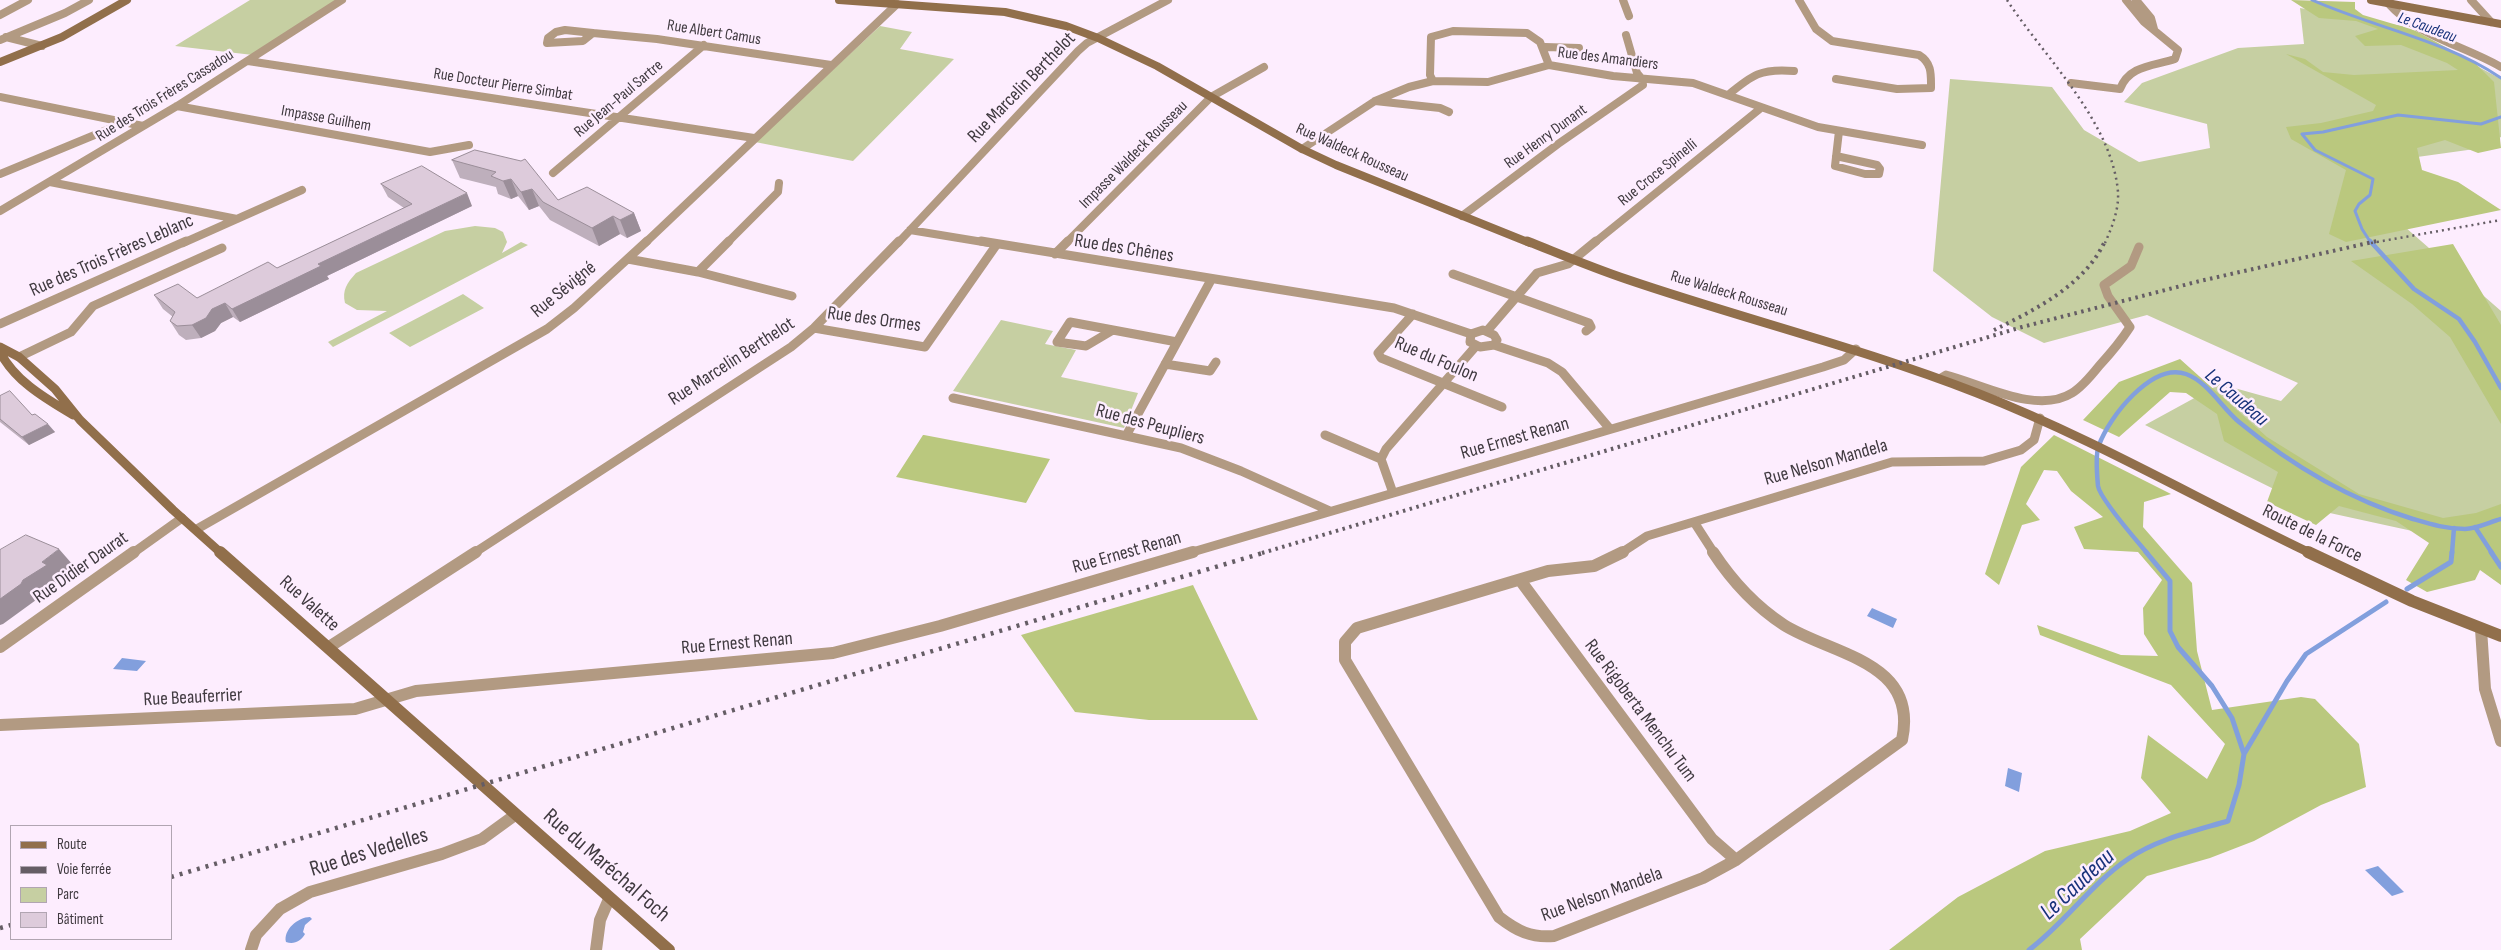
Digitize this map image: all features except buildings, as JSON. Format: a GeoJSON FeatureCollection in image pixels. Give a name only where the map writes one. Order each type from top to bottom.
{"type":"FeatureCollection","features":[{"type":"Feature","properties":{"kind":"street"},"geometry":{"type":"LineString","coordinates":[[0,15],[28,0]]}},
{"type":"Feature","properties":{"kind":"street"},"geometry":{"type":"LineString","coordinates":[[2,37],[65,14],[89,0]]}},
{"type":"Feature","properties":{"kind":"street"},"geometry":{"type":"LineString","coordinates":[[0,62],[42,46],[88,24],[127,0]]}},
{"type":"Feature","properties":{"kind":"street","name":"Rue des Trois Frères Cassadou"},"geometry":{"type":"LineString","coordinates":[[0,211],[177,106],[342,0]]}},
{"type":"Feature","properties":{"kind":"street","name":"Rue Waldeck Rousseau"},"geometry":{"type":"LineString","coordinates":[[839,0],[1005,12],[1066,26],[1122,48],[1211,96],[1302,150],[1462,216],[1626,279],[1856,349],[1941,378]]}},
{"type":"Feature","properties":{"kind":"street","name":"Rue Marcelin Berthelot"},"geometry":{"type":"LineString","coordinates":[[328,647],[790,347],[814,328],[910,230],[1078,51],[1168,0]]}},
{"type":"Feature","properties":{"kind":"street"},"geometry":{"type":"LineString","coordinates":[[1623,0],[1629,16]]}},
{"type":"Feature","properties":{"kind":"street"},"geometry":{"type":"LineString","coordinates":[[1799,0],[1814,30],[1821,36],[1832,41],[1919,55],[1927,59],[1930,65],[1931,88],[1908,90],[1836,79]]}},
{"type":"Feature","properties":{"kind":"street"},"geometry":{"type":"LineString","coordinates":[[2071,83],[2120,89],[2122,82],[2128,74],[2175,59],[2178,50],[2154,30],[2126,0]]}},
{"type":"Feature","properties":{"kind":"street"},"geometry":{"type":"LineString","coordinates":[[2136,0],[2151,18],[2154,30]]}},
{"type":"Feature","properties":{"kind":"street"},"geometry":{"type":"LineString","coordinates":[[2371,0],[2501,24]]}},
{"type":"Feature","properties":{"kind":"street"},"geometry":{"type":"LineString","coordinates":[[2470,0],[2490,22]]}},
{"type":"Feature","properties":{"kind":"street","name":"Rue Sévigné"},"geometry":{"type":"LineString","coordinates":[[196,529],[547,329],[574,308],[628,259],[897,4]]}},
{"type":"Feature","properties":{"kind":"street"},"geometry":{"type":"LineString","coordinates":[[2388,4],[2396,14],[2415,26],[2501,68]]}},
{"type":"Feature","properties":{"kind":"street","name":"Rue Albert Camus"},"geometry":{"type":"LineString","coordinates":[[594,32],[583,41],[547,43],[548,38],[556,32],[565,30],[594,32],[704,45],[831,65]]}},
{"type":"Feature","properties":{"kind":"street"},"geometry":{"type":"LineString","coordinates":[[1433,81],[1430,75],[1431,37],[1453,30],[1527,33],[1537,37],[1545,47],[1548,65]]}},
{"type":"Feature","properties":{"kind":"street"},"geometry":{"type":"LineString","coordinates":[[1626,35],[1637,73],[1642,79]]}},
{"type":"Feature","properties":{"kind":"street"},"geometry":{"type":"LineString","coordinates":[[2,37],[42,46]]}},
{"type":"Feature","properties":{"kind":"street","name":"Rue Jean-Paul Sartre"},"geometry":{"type":"LineString","coordinates":[[553,173],[704,45]]}},
{"type":"Feature","properties":{"kind":"street"},"geometry":{"type":"LineString","coordinates":[[1545,47],[1579,48]]}},
{"type":"Feature","properties":{"kind":"street","name":"Rue Docteur Pierre Simbat"},"geometry":{"type":"LineString","coordinates":[[248,61],[754,138]]}},
{"type":"Feature","properties":{"kind":"street","name":"Rue des Amandiers"},"geometry":{"type":"LineString","coordinates":[[1302,150],[1375,100],[1409,87],[1433,81],[1488,82],[1548,65],[1642,79],[1668,79],[1693,83],[1809,125],[1922,145]]}},
{"type":"Feature","properties":{"kind":"street","name":"Impasse Waldeck Rousseau"},"geometry":{"type":"LineString","coordinates":[[1055,254],[1211,96],[1264,67]]}},
{"type":"Feature","properties":{"kind":"street"},"geometry":{"type":"LineString","coordinates":[[1728,95],[1756,72],[1762,70],[1794,71]]}},
{"type":"Feature","properties":{"kind":"street","name":"Rue Henry Dunant"},"geometry":{"type":"LineString","coordinates":[[1462,216],[1558,144],[1643,85],[1642,79]]}},
{"type":"Feature","properties":{"kind":"street"},"geometry":{"type":"LineString","coordinates":[[0,97],[143,126]]}},
{"type":"Feature","properties":{"kind":"street"},"geometry":{"type":"LineString","coordinates":[[1375,100],[1440,108],[1449,112]]}},
{"type":"Feature","properties":{"kind":"street","name":"Impasse Guilhem"},"geometry":{"type":"LineString","coordinates":[[177,106],[430,152],[469,145]]}},
{"type":"Feature","properties":{"kind":"street","name":"Rue Croce Spinelli"},"geometry":{"type":"LineString","coordinates":[[1487,331],[1537,273],[1568,264],[1761,108]]}},
{"type":"Feature","properties":{"kind":"street"},"geometry":{"type":"LineString","coordinates":[[0,174],[126,122]]}},
{"type":"Feature","properties":{"kind":"street"},"geometry":{"type":"LineString","coordinates":[[1836,156],[1877,166],[1880,169],[1879,174],[1874,175],[1840,169],[1836,166],[1836,156],[1839,131]]}},
{"type":"Feature","properties":{"kind":"street","name":"Rue des Trois Frères Leblanc"},"geometry":{"type":"LineString","coordinates":[[50,182],[237,219]]}},
{"type":"Feature","properties":{"kind":"street"},"geometry":{"type":"LineString","coordinates":[[698,272],[778,192],[779,183]]}},
{"type":"Feature","properties":{"kind":"street","name":"Rue des Trois Frères Leblanc"},"geometry":{"type":"LineString","coordinates":[[0,324],[302,190]]}},
{"type":"Feature","properties":{"kind":"street","name":"Rue des Chênes"},"geometry":{"type":"LineString","coordinates":[[910,230],[1394,308],[1471,334]]}},
{"type":"Feature","properties":{"kind":"street","name":"Rue des Ormes"},"geometry":{"type":"LineString","coordinates":[[814,328],[925,347],[997,244]]}},
{"type":"Feature","properties":{"kind":"street"},"geometry":{"type":"LineString","coordinates":[[1941,378],[1946,375],[1962,378],[2025,399],[2051,401],[2071,394],[2123,338],[2130,327],[2124,316],[2106,294],[2104,285],[2128,269],[2137,259],[2139,247]]}},
{"type":"Feature","properties":{"kind":"street"},"geometry":{"type":"LineString","coordinates":[[19,357],[71,332],[93,306],[222,248]]}},
{"type":"Feature","properties":{"kind":"street"},"geometry":{"type":"LineString","coordinates":[[628,259],[698,272],[792,296]]}},
{"type":"Feature","properties":{"kind":"street"},"geometry":{"type":"LineString","coordinates":[[1453,274],[1589,323],[1591,326],[1586,331]]}},
{"type":"Feature","properties":{"kind":"street"},"geometry":{"type":"LineString","coordinates":[[1127,434],[1212,280]]}},
{"type":"Feature","properties":{"kind":"street","name":"Rue du Foulon"},"geometry":{"type":"LineString","coordinates":[[1413,314],[1378,353],[1381,358],[1502,407]]}},
{"type":"Feature","properties":{"kind":"street"},"geometry":{"type":"LineString","coordinates":[[1114,330],[1086,346],[1056,342],[1070,322],[1114,330],[1177,342]]}},
{"type":"Feature","properties":{"kind":"street"},"geometry":{"type":"LineString","coordinates":[[1494,345],[1496,338],[1487,331],[1478,331],[1471,334],[1470,342],[1476,346],[1488,348],[1494,345],[1548,363],[1562,372],[1610,429]]}},
{"type":"Feature","properties":{"kind":"street"},"geometry":{"type":"LineString","coordinates":[[1393,493],[1381,459],[1386,449],[1476,346]]}},
{"type":"Feature","properties":{"kind":"street","name":"Rue Valette"},"geometry":{"type":"LineString","coordinates":[[0,347],[19,357],[55,389],[80,420],[182,518],[515,815]]}},
{"type":"Feature","properties":{"kind":"street","name":"Rue Ernest Renan"},"geometry":{"type":"LineString","coordinates":[[387,700],[416,691],[832,653],[903,637],[1822,367],[1844,360],[1856,349]]}},
{"type":"Feature","properties":{"kind":"street","name":"Rue Valette"},"geometry":{"type":"LineString","coordinates":[[0,352],[4,363],[42,397],[80,420]]}},
{"type":"Feature","properties":{"kind":"street"},"geometry":{"type":"LineString","coordinates":[[1165,364],[1210,371],[1216,362]]}},
{"type":"Feature","properties":{"kind":"street","name":"Route de la Force"},"geometry":{"type":"LineString","coordinates":[[1941,378],[2040,418],[2114,453],[2266,532],[2412,601],[2501,636]]}},
{"type":"Feature","properties":{"kind":"street","name":"Rue des Peupliers"},"geometry":{"type":"LineString","coordinates":[[953,398],[1127,434],[1181,448],[1241,471],[1330,512]]}},
{"type":"Feature","properties":{"kind":"street","name":"Rue Nelson Mandela"},"geometry":{"type":"LineString","coordinates":[[1694,522],[1711,551],[1755,603],[1792,629],[1816,642],[1852,654],[1881,673],[1895,691],[1906,722],[1902,740],[1736,860],[1703,878],[1554,936],[1535,938],[1515,929],[1499,917],[1344,660],[1342,651],[1345,640],[1357,628],[1548,571],[1594,566],[1621,553],[1647,536],[1892,462],[1984,461],[2021,450],[2034,440],[2040,418]]}},
{"type":"Feature","properties":{"kind":"street"},"geometry":{"type":"LineString","coordinates":[[1325,435],[1381,459]]}},
{"type":"Feature","properties":{"kind":"street","name":"Rue Didier Daurat"},"geometry":{"type":"LineString","coordinates":[[0,646],[182,518]]}},
{"type":"Feature","properties":{"kind":"street","name":"Rue Rigoberta Menchu Tum"},"geometry":{"type":"LineString","coordinates":[[1520,580],[1712,839],[1736,860]]}},
{"type":"Feature","properties":{"kind":"street"},"geometry":{"type":"LineString","coordinates":[[2481,629],[2485,689],[2501,741]]}},
{"type":"Feature","properties":{"kind":"street","name":"Rue Beauferrier"},"geometry":{"type":"LineString","coordinates":[[0,725],[355,709],[387,700]]}},
{"type":"Feature","properties":{"kind":"street","name":"Rue du Maréchal Foch"},"geometry":{"type":"LineString","coordinates":[[515,815],[669,950]]}},
{"type":"Feature","properties":{"kind":"street","name":"Rue des Vedelles"},"geometry":{"type":"LineString","coordinates":[[251,950],[256,935],[280,909],[310,892],[442,854],[482,839],[515,815]]}},
{"type":"Feature","properties":{"kind":"street"},"geometry":{"type":"LineString","coordinates":[[596,950],[600,920],[609,899]]}},
{"type":"Feature","properties":{"kind":"green space"},"geometry":{"type":"Polygon","coordinates":[[[250,0],[337,0],[253,55],[175,46],[250,0]]]}},
{"type":"Feature","properties":{"kind":"green space"},"geometry":{"type":"Polygon","coordinates":[[[2291,0],[2355,2],[2355,9],[2363,15],[2414,30],[2475,63],[2494,82],[2501,148],[2478,153],[2445,140],[2417,148],[2422,170],[2458,182],[2501,210],[2346,242],[2329,234],[2346,170],[2291,139],[2286,127],[2321,123],[2373,111],[2376,105],[2286,54],[2305,59],[2323,72],[2354,75],[2458,70],[2447,63],[2401,45],[2365,46],[2355,36],[2378,29],[2356,21],[2319,18],[2291,0]]]}},
{"type":"Feature","properties":{"kind":"green space"},"geometry":{"type":"Polygon","coordinates":[[[2300,8],[2402,26],[2501,79],[2501,137],[2475,149],[2410,158],[2405,227],[2501,311],[2501,545],[2495,549],[2316,510],[2145,425],[2220,384],[2281,401],[2298,383],[2147,315],[2044,343],[1992,317],[1933,271],[1950,79],[2052,87],[2084,130],[2139,162],[2210,148],[2207,124],[2124,102],[2142,83],[2238,48],[2304,44],[2300,8]]]}},
{"type":"Feature","properties":{"kind":"green space"},"geometry":{"type":"Polygon","coordinates":[[[880,26],[912,32],[900,49],[954,59],[853,161],[755,142],[880,26]]]}},
{"type":"Feature","properties":{"kind":"green space"},"geometry":{"type":"Polygon","coordinates":[[[475,226],[495,228],[503,232],[507,242],[502,253],[521,242],[528,245],[333,347],[328,342],[387,311],[357,310],[345,303],[344,294],[346,287],[356,273],[445,231],[475,226]]]}},
{"type":"Feature","properties":{"kind":"green space"},"geometry":{"type":"Polygon","coordinates":[[[2453,244],[2501,325],[2501,424],[2450,337],[2412,304],[2351,261],[2453,244]]]}},
{"type":"Feature","properties":{"kind":"green space"},"geometry":{"type":"Polygon","coordinates":[[[463,294],[484,308],[410,347],[389,333],[463,294]]]}},
{"type":"Feature","properties":{"kind":"green space"},"geometry":{"type":"Polygon","coordinates":[[[1001,320],[1053,331],[1045,344],[1076,350],[1061,377],[1138,393],[1124,428],[953,391],[1001,320]]]}},
{"type":"Feature","properties":{"kind":"green space"},"geometry":{"type":"Polygon","coordinates":[[[2180,359],[2267,437],[2359,494],[2443,518],[2476,513],[2501,504],[2501,585],[2480,570],[2475,580],[2427,592],[2406,580],[2429,543],[2396,521],[2339,506],[2316,525],[2267,502],[2278,472],[2224,441],[2217,414],[2186,393],[2170,392],[2119,437],[2083,420],[2119,382],[2180,359]]]}},
{"type":"Feature","properties":{"kind":"green space"},"geometry":{"type":"Polygon","coordinates":[[[923,435],[1050,459],[1026,503],[896,477],[923,435]]]}},
{"type":"Feature","properties":{"kind":"green space"},"geometry":{"type":"Polygon","coordinates":[[[2054,435],[2171,494],[2144,502],[2143,527],[2192,583],[2197,651],[2212,710],[2301,697],[2315,699],[2359,744],[2366,787],[2321,805],[2254,841],[2210,858],[2147,876],[2080,939],[2082,950],[1889,950],[1958,897],[2045,851],[2130,831],[2171,813],[2141,778],[2148,735],[2207,779],[2225,744],[2171,685],[2040,635],[2037,625],[2121,655],[2158,656],[2144,634],[2143,608],[2162,580],[2138,552],[2084,549],[2074,527],[2103,517],[2071,491],[2057,471],[2044,470],[2026,504],[2040,520],[2022,525],[1999,585],[1985,574],[2021,467],[2054,435]]]}},
{"type":"Feature","properties":{"kind":"green space"},"geometry":{"type":"Polygon","coordinates":[[[1193,585],[1258,720],[1149,720],[1075,712],[1021,635],[1193,585]]]}},
{"type":"Feature","properties":{"kind":"water"},"geometry":{"type":"Polygon","coordinates":[[[1872,608],[1897,619],[1893,628],[1867,616],[1872,608]]]}},
{"type":"Feature","properties":{"kind":"water"},"geometry":{"type":"Polygon","coordinates":[[[122,658],[146,661],[137,671],[113,669],[122,658]]]}},
{"type":"Feature","properties":{"kind":"water"},"geometry":{"type":"Polygon","coordinates":[[[2008,768],[2022,773],[2019,792],[2005,786],[2008,768]]]}},
{"type":"Feature","properties":{"kind":"water"},"geometry":{"type":"Polygon","coordinates":[[[2378,866],[2404,892],[2392,896],[2365,870],[2378,866]]]}},
{"type":"Feature","properties":{"kind":"water"},"geometry":{"type":"Polygon","coordinates":[[[310,917],[312,919],[305,925],[303,932],[305,934],[301,939],[294,943],[286,942],[287,933],[292,925],[301,919],[310,917]]]}},
{"type":"Feature","properties":{"kind":"waterway","name":"Le Caudeau"},"geometry":{"type":"LineString","coordinates":[[2312,0],[2456,53],[2501,78]]}},
{"type":"Feature","properties":{"kind":"waterway","name":"Le Caudeau"},"geometry":{"type":"LineString","coordinates":[[2371,243],[2362,229],[2355,211],[2359,204],[2370,195],[2373,179],[2315,150],[2302,134],[2323,132],[2398,115],[2481,124],[2501,117]]}},
{"type":"Feature","properties":{"kind":"waterway","name":"Le Caudeau"},"geometry":{"type":"LineString","coordinates":[[2370,241],[2414,289],[2459,319],[2475,342],[2501,388]]}},
{"type":"Feature","properties":{"kind":"waterway","name":"Le Caudeau"},"geometry":{"type":"LineString","coordinates":[[2147,553],[2100,492],[2098,486],[2097,454],[2104,433],[2133,394],[2159,376],[2173,372],[2186,374],[2201,383],[2239,422],[2279,452],[2321,479],[2389,511],[2413,519],[2454,528]]}},
{"type":"Feature","properties":{"kind":"waterway","name":"Le Caudeau"},"geometry":{"type":"LineString","coordinates":[[2475,528],[2501,519]]}},
{"type":"Feature","properties":{"kind":"waterway","name":"Le Caudeau"},"geometry":{"type":"LineString","coordinates":[[2452,553],[2454,528]]}},
{"type":"Feature","properties":{"kind":"waterway","name":"Le Caudeau"},"geometry":{"type":"LineString","coordinates":[[2454,528],[2475,528]]}},
{"type":"Feature","properties":{"kind":"waterway"},"geometry":{"type":"LineString","coordinates":[[2475,528],[2492,553]]}},
{"type":"Feature","properties":{"kind":"waterway","name":"Le Caudeau"},"geometry":{"type":"LineString","coordinates":[[2146,552],[2170,581],[2170,631],[2178,647],[2212,686],[2232,718],[2244,754]]}},
{"type":"Feature","properties":{"kind":"waterway","name":"Le Caudeau"},"geometry":{"type":"LineString","coordinates":[[2407,589],[2451,562],[2452,552]]}},
{"type":"Feature","properties":{"kind":"waterway"},"geometry":{"type":"LineString","coordinates":[[2491,552],[2501,567]]}},
{"type":"Feature","properties":{"kind":"waterway","name":"Le Caudeau"},"geometry":{"type":"LineString","coordinates":[[2244,754],[2287,681],[2306,654],[2386,602]]}},
{"type":"Feature","properties":{"kind":"waterway","name":"Le Caudeau"},"geometry":{"type":"LineString","coordinates":[[2029,950],[2102,880],[2128,859],[2163,841],[2228,821],[2239,785],[2244,754]]}},
{"type":"Feature","properties":{"kind":"railway"},"geometry":{"type":"LineString","coordinates":[[2007,0],[2074,91],[2090,115],[2103,140],[2113,166],[2118,192],[2116,212],[2105,243]]}},
{"type":"Feature","properties":{"kind":"railway"},"geometry":{"type":"LineString","coordinates":[[2371,243],[2501,220]]}},
{"type":"Feature","properties":{"kind":"railway"},"geometry":{"type":"LineString","coordinates":[[1994,330],[2042,305],[2072,283],[2085,271],[2105,241]]}},
{"type":"Feature","properties":{"kind":"railway"},"geometry":{"type":"LineString","coordinates":[[1262,553],[2022,327],[2200,281],[2377,241]]}},
{"type":"Feature","properties":{"kind":"railway"},"geometry":{"type":"LineString","coordinates":[[172,877],[1266,552]]}},
{"type":"Feature","properties":{"kind":"railway"},"geometry":{"type":"LineString","coordinates":[[0,928],[10,925]]}}]}
